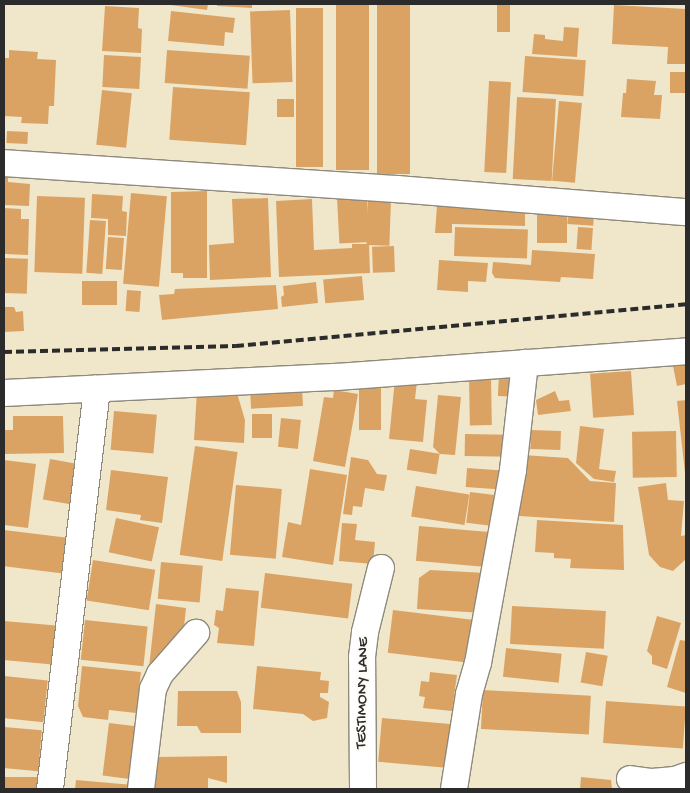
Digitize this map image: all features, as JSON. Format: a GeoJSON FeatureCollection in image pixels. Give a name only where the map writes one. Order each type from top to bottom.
{"type":"FeatureCollection","features":[{"type":"Feature","properties":{"kind":"street"},"geometry":{"type":"LineString","coordinates":[[4,163],[397,189],[686,212]]}},
{"type":"Feature","properties":{"kind":"street"},"geometry":{"type":"LineString","coordinates":[[4,394],[336,377],[686,351]]}},
{"type":"Feature","properties":{"kind":"street"},"geometry":{"type":"LineString","coordinates":[[454,789],[466,710],[478,663],[513,470],[524,363]]}},
{"type":"Feature","properties":{"kind":"street"},"geometry":{"type":"LineString","coordinates":[[50,789],[97,389]]}},
{"type":"Feature","properties":{"kind":"street","name":"TESTIMONY LANE"},"geometry":{"type":"LineString","coordinates":[[363,789],[362,657],[365,632],[381,568]]}},
{"type":"Feature","properties":{"kind":"street"},"geometry":{"type":"LineString","coordinates":[[141,789],[152,688],[160,674],[196,633]]}},
{"type":"Feature","properties":{"kind":"street"},"geometry":{"type":"LineString","coordinates":[[630,779],[652,782],[686,776]]}},
{"type":"Feature","properties":{"kind":"building"},"geometry":{"type":"Polygon","coordinates":[[[163,4],[208,4],[207,10],[163,4]]]}},
{"type":"Feature","properties":{"kind":"building"},"geometry":{"type":"Polygon","coordinates":[[[217,4],[252,4],[252,8],[217,6],[217,4]]]}},
{"type":"Feature","properties":{"kind":"building"},"geometry":{"type":"Polygon","coordinates":[[[336,4],[369,4],[369,170],[336,170],[336,4]]]}},
{"type":"Feature","properties":{"kind":"building"},"geometry":{"type":"Polygon","coordinates":[[[377,4],[410,4],[410,174],[377,174],[377,4]]]}},
{"type":"Feature","properties":{"kind":"building"},"geometry":{"type":"Polygon","coordinates":[[[497,4],[510,4],[510,32],[497,32],[497,4]]]}},
{"type":"Feature","properties":{"kind":"building"},"geometry":{"type":"Polygon","coordinates":[[[614,5],[686,9],[686,64],[667,64],[668,47],[612,44],[614,5]]]}},
{"type":"Feature","properties":{"kind":"building"},"geometry":{"type":"Polygon","coordinates":[[[105,6],[139,8],[138,28],[142,29],[141,53],[102,51],[105,6]]]}},
{"type":"Feature","properties":{"kind":"building"},"geometry":{"type":"Polygon","coordinates":[[[296,8],[323,8],[323,167],[296,167],[296,8]]]}},
{"type":"Feature","properties":{"kind":"building"},"geometry":{"type":"Polygon","coordinates":[[[290,10],[293,82],[253,83],[250,11],[290,10]]]}},
{"type":"Feature","properties":{"kind":"building"},"geometry":{"type":"Polygon","coordinates":[[[171,11],[235,18],[233,33],[225,32],[224,46],[168,41],[171,11]]]}},
{"type":"Feature","properties":{"kind":"building"},"geometry":{"type":"Polygon","coordinates":[[[564,27],[579,28],[577,57],[532,54],[534,34],[545,35],[545,39],[563,41],[564,27]]]}},
{"type":"Feature","properties":{"kind":"building"},"geometry":{"type":"Polygon","coordinates":[[[9,50],[38,52],[37,59],[56,60],[54,106],[49,106],[48,124],[21,123],[22,117],[4,116],[4,58],[9,58],[9,50]]]}},
{"type":"Feature","properties":{"kind":"building"},"geometry":{"type":"Polygon","coordinates":[[[167,50],[250,56],[247,89],[165,83],[167,50]]]}},
{"type":"Feature","properties":{"kind":"building"},"geometry":{"type":"Polygon","coordinates":[[[104,55],[141,57],[139,89],[102,87],[104,55]]]}},
{"type":"Feature","properties":{"kind":"building"},"geometry":{"type":"Polygon","coordinates":[[[525,56],[586,60],[583,96],[522,92],[525,56]]]}},
{"type":"Feature","properties":{"kind":"building"},"geometry":{"type":"Polygon","coordinates":[[[670,72],[686,72],[686,93],[670,93],[670,72]]]}},
{"type":"Feature","properties":{"kind":"building"},"geometry":{"type":"Polygon","coordinates":[[[627,79],[656,81],[654,95],[662,95],[660,119],[621,117],[623,93],[626,93],[627,79]]]}},
{"type":"Feature","properties":{"kind":"building"},"geometry":{"type":"Polygon","coordinates":[[[489,81],[511,82],[506,173],[484,172],[489,81]]]}},
{"type":"Feature","properties":{"kind":"building"},"geometry":{"type":"Polygon","coordinates":[[[173,87],[250,92],[246,145],[169,140],[173,87]]]}},
{"type":"Feature","properties":{"kind":"building"},"geometry":{"type":"Polygon","coordinates":[[[102,90],[132,93],[126,148],[96,145],[102,90]]]}},
{"type":"Feature","properties":{"kind":"building"},"geometry":{"type":"Polygon","coordinates":[[[517,97],[556,99],[552,181],[513,179],[517,97]]]}},
{"type":"Feature","properties":{"kind":"building"},"geometry":{"type":"Polygon","coordinates":[[[277,99],[294,99],[294,117],[277,117],[277,99]]]}},
{"type":"Feature","properties":{"kind":"building"},"geometry":{"type":"Polygon","coordinates":[[[559,101],[582,103],[575,183],[552,181],[559,101]]]}},
{"type":"Feature","properties":{"kind":"building"},"geometry":{"type":"Polygon","coordinates":[[[7,131],[28,132],[27,144],[6,143],[7,131]]]}},
{"type":"Feature","properties":{"kind":"building"},"geometry":{"type":"Polygon","coordinates":[[[4,176],[8,177],[8,182],[30,184],[29,206],[4,205],[4,176]]]}},
{"type":"Feature","properties":{"kind":"building"},"geometry":{"type":"Polygon","coordinates":[[[207,191],[207,278],[183,278],[183,273],[171,273],[171,192],[207,191]]]}},
{"type":"Feature","properties":{"kind":"building"},"geometry":{"type":"Polygon","coordinates":[[[131,193],[167,196],[159,287],[123,284],[131,193]]]}},
{"type":"Feature","properties":{"kind":"building"},"geometry":{"type":"Polygon","coordinates":[[[92,194],[123,196],[122,211],[127,212],[126,236],[108,235],[108,219],[91,218],[92,194]]]}},
{"type":"Feature","properties":{"kind":"building"},"geometry":{"type":"Polygon","coordinates":[[[37,196],[85,198],[82,274],[34,272],[37,196]]]}},
{"type":"Feature","properties":{"kind":"building"},"geometry":{"type":"Polygon","coordinates":[[[367,197],[369,242],[339,244],[337,199],[367,197]]]}},
{"type":"Feature","properties":{"kind":"building"},"geometry":{"type":"Polygon","coordinates":[[[268,198],[271,277],[210,280],[209,245],[234,243],[232,199],[268,198]]]}},
{"type":"Feature","properties":{"kind":"building"},"geometry":{"type":"Polygon","coordinates":[[[312,199],[314,250],[352,248],[352,244],[369,244],[370,273],[279,277],[276,201],[312,199]]]}},
{"type":"Feature","properties":{"kind":"building"},"geometry":{"type":"Polygon","coordinates":[[[368,199],[391,200],[389,246],[366,245],[368,199]]]}},
{"type":"Feature","properties":{"kind":"building"},"geometry":{"type":"Polygon","coordinates":[[[437,205],[525,208],[525,226],[452,224],[452,233],[435,233],[437,205]]]}},
{"type":"Feature","properties":{"kind":"building"},"geometry":{"type":"Polygon","coordinates":[[[4,208],[21,209],[21,219],[29,219],[28,255],[4,254],[4,208]]]}},
{"type":"Feature","properties":{"kind":"building"},"geometry":{"type":"Polygon","coordinates":[[[537,211],[567,211],[567,243],[537,243],[537,211]]]}},
{"type":"Feature","properties":{"kind":"building"},"geometry":{"type":"Polygon","coordinates":[[[568,214],[594,216],[593,226],[567,224],[568,214]]]}},
{"type":"Feature","properties":{"kind":"building"},"geometry":{"type":"Polygon","coordinates":[[[90,220],[106,221],[102,274],[86,273],[90,220]]]}},
{"type":"Feature","properties":{"kind":"building"},"geometry":{"type":"Polygon","coordinates":[[[455,227],[528,230],[527,259],[454,256],[455,227]]]}},
{"type":"Feature","properties":{"kind":"building"},"geometry":{"type":"Polygon","coordinates":[[[578,227],[593,228],[591,250],[576,249],[578,227]]]}},
{"type":"Feature","properties":{"kind":"building"},"geometry":{"type":"Polygon","coordinates":[[[108,237],[124,238],[122,270],[106,269],[108,237]]]}},
{"type":"Feature","properties":{"kind":"building"},"geometry":{"type":"Polygon","coordinates":[[[394,246],[395,272],[373,273],[372,247],[394,246]]]}},
{"type":"Feature","properties":{"kind":"building"},"geometry":{"type":"Polygon","coordinates":[[[532,250],[595,254],[593,279],[561,277],[560,282],[495,278],[492,273],[493,262],[531,265],[532,250]]]}},
{"type":"Feature","properties":{"kind":"building"},"geometry":{"type":"Polygon","coordinates":[[[5,258],[28,259],[27,294],[4,293],[5,258]]]}},
{"type":"Feature","properties":{"kind":"building"},"geometry":{"type":"Polygon","coordinates":[[[439,260],[488,263],[486,282],[468,281],[468,292],[437,290],[439,260]]]}},
{"type":"Feature","properties":{"kind":"building"},"geometry":{"type":"Polygon","coordinates":[[[362,276],[364,300],[325,303],[323,279],[362,276]]]}},
{"type":"Feature","properties":{"kind":"building"},"geometry":{"type":"Polygon","coordinates":[[[82,281],[117,281],[117,305],[82,305],[82,281]]]}},
{"type":"Feature","properties":{"kind":"building"},"geometry":{"type":"Polygon","coordinates":[[[316,282],[318,303],[282,307],[283,286],[316,282]]]}},
{"type":"Feature","properties":{"kind":"building"},"geometry":{"type":"Polygon","coordinates":[[[276,285],[278,309],[162,320],[159,295],[174,294],[175,289],[276,285]]]}},
{"type":"Feature","properties":{"kind":"building"},"geometry":{"type":"Polygon","coordinates":[[[127,290],[141,291],[140,312],[126,311],[127,290]]]}},
{"type":"Feature","properties":{"kind":"building"},"geometry":{"type":"Polygon","coordinates":[[[4,307],[14,307],[16,312],[23,311],[24,331],[4,332],[4,307]]]}},
{"type":"Feature","properties":{"kind":"building"},"geometry":{"type":"Polygon","coordinates":[[[686,358],[686,384],[677,386],[672,361],[686,358]]]}},
{"type":"Feature","properties":{"kind":"building"},"geometry":{"type":"Polygon","coordinates":[[[631,371],[634,415],[593,418],[590,374],[631,371]]]}},
{"type":"Feature","properties":{"kind":"building"},"geometry":{"type":"Polygon","coordinates":[[[499,374],[518,375],[517,397],[498,396],[499,374]]]}},
{"type":"Feature","properties":{"kind":"building"},"geometry":{"type":"Polygon","coordinates":[[[469,376],[491,376],[492,425],[470,425],[469,376]]]}},
{"type":"Feature","properties":{"kind":"building"},"geometry":{"type":"Polygon","coordinates":[[[395,379],[417,381],[415,399],[427,400],[423,442],[389,439],[395,379]]]}},
{"type":"Feature","properties":{"kind":"building"},"geometry":{"type":"Polygon","coordinates":[[[359,382],[381,382],[381,430],[359,430],[359,382]]]}},
{"type":"Feature","properties":{"kind":"building"},"geometry":{"type":"Polygon","coordinates":[[[302,387],[303,406],[251,409],[250,390],[302,387]]]}},
{"type":"Feature","properties":{"kind":"building"},"geometry":{"type":"Polygon","coordinates":[[[334,390],[358,394],[345,467],[313,461],[324,397],[333,398],[334,390]]]}},
{"type":"Feature","properties":{"kind":"building"},"geometry":{"type":"Polygon","coordinates":[[[197,391],[237,393],[245,420],[244,443],[194,440],[197,391]]]}},
{"type":"Feature","properties":{"kind":"building"},"geometry":{"type":"Polygon","coordinates":[[[555,391],[559,401],[569,400],[571,411],[538,415],[536,400],[555,391]]]}},
{"type":"Feature","properties":{"kind":"building"},"geometry":{"type":"Polygon","coordinates":[[[438,395],[461,397],[455,455],[440,454],[433,447],[438,395]]]}},
{"type":"Feature","properties":{"kind":"building"},"geometry":{"type":"Polygon","coordinates":[[[686,400],[686,473],[685,473],[677,401],[686,400]]]}},
{"type":"Feature","properties":{"kind":"building"},"geometry":{"type":"Polygon","coordinates":[[[114,411],[157,415],[153,454],[111,450],[114,411]]]}},
{"type":"Feature","properties":{"kind":"building"},"geometry":{"type":"Polygon","coordinates":[[[252,414],[272,414],[272,438],[252,438],[252,414]]]}},
{"type":"Feature","properties":{"kind":"building"},"geometry":{"type":"Polygon","coordinates":[[[13,416],[63,416],[64,453],[4,454],[4,430],[13,430],[13,416]]]}},
{"type":"Feature","properties":{"kind":"building"},"geometry":{"type":"Polygon","coordinates":[[[281,418],[301,420],[298,449],[278,447],[281,418]]]}},
{"type":"Feature","properties":{"kind":"building"},"geometry":{"type":"Polygon","coordinates":[[[580,426],[604,429],[599,469],[616,471],[614,482],[594,479],[576,463],[580,426]]]}},
{"type":"Feature","properties":{"kind":"building"},"geometry":{"type":"Polygon","coordinates":[[[531,430],[561,431],[560,450],[530,449],[531,430]]]}},
{"type":"Feature","properties":{"kind":"building"},"geometry":{"type":"Polygon","coordinates":[[[676,431],[677,477],[633,478],[632,432],[676,431]]]}},
{"type":"Feature","properties":{"kind":"building"},"geometry":{"type":"Polygon","coordinates":[[[465,434],[508,435],[508,457],[465,456],[465,434]]]}},
{"type":"Feature","properties":{"kind":"building"},"geometry":{"type":"Polygon","coordinates":[[[195,446],[238,452],[222,561],[180,555],[195,446]]]}},
{"type":"Feature","properties":{"kind":"building"},"geometry":{"type":"Polygon","coordinates":[[[410,449],[440,454],[436,474],[407,470],[410,449]]]}},
{"type":"Feature","properties":{"kind":"building"},"geometry":{"type":"Polygon","coordinates":[[[523,455],[568,458],[590,481],[616,483],[614,522],[519,516],[523,455]]]}},
{"type":"Feature","properties":{"kind":"building"},"geometry":{"type":"Polygon","coordinates":[[[351,457],[368,460],[377,474],[387,475],[384,491],[365,488],[362,507],[353,506],[352,515],[343,514],[351,457]]]}},
{"type":"Feature","properties":{"kind":"building"},"geometry":{"type":"Polygon","coordinates":[[[50,459],[83,465],[76,505],[43,499],[50,459]]]}},
{"type":"Feature","properties":{"kind":"building"},"geometry":{"type":"Polygon","coordinates":[[[4,460],[36,464],[28,528],[4,525],[4,460]]]}},
{"type":"Feature","properties":{"kind":"building"},"geometry":{"type":"Polygon","coordinates":[[[467,468],[506,471],[505,490],[466,487],[467,468]]]}},
{"type":"Feature","properties":{"kind":"building"},"geometry":{"type":"Polygon","coordinates":[[[310,469],[347,475],[333,565],[282,557],[288,522],[301,525],[310,469]]]}},
{"type":"Feature","properties":{"kind":"building"},"geometry":{"type":"Polygon","coordinates":[[[111,470],[168,477],[162,523],[140,520],[141,515],[106,510],[111,470]]]}},
{"type":"Feature","properties":{"kind":"building"},"geometry":{"type":"Polygon","coordinates":[[[666,483],[668,500],[684,501],[681,536],[686,535],[686,559],[673,571],[660,567],[649,555],[638,487],[666,483]]]}},
{"type":"Feature","properties":{"kind":"building"},"geometry":{"type":"Polygon","coordinates":[[[236,485],[282,489],[276,559],[230,555],[236,485]]]}},
{"type":"Feature","properties":{"kind":"building"},"geometry":{"type":"Polygon","coordinates":[[[416,486],[469,494],[464,525],[411,517],[416,486]]]}},
{"type":"Feature","properties":{"kind":"building"},"geometry":{"type":"Polygon","coordinates":[[[470,492],[503,496],[499,527],[466,523],[470,492]]]}},
{"type":"Feature","properties":{"kind":"building"},"geometry":{"type":"Polygon","coordinates":[[[116,518],[159,527],[152,561],[109,552],[116,518]]]}},
{"type":"Feature","properties":{"kind":"building"},"geometry":{"type":"Polygon","coordinates":[[[537,520],[623,525],[624,570],[570,568],[571,559],[554,558],[554,553],[535,552],[537,520]]]}},
{"type":"Feature","properties":{"kind":"building"},"geometry":{"type":"Polygon","coordinates":[[[342,523],[357,524],[355,540],[375,542],[373,564],[339,561],[342,523]]]}},
{"type":"Feature","properties":{"kind":"building"},"geometry":{"type":"Polygon","coordinates":[[[419,526],[495,533],[492,567],[416,561],[419,526]]]}},
{"type":"Feature","properties":{"kind":"building"},"geometry":{"type":"Polygon","coordinates":[[[4,530],[70,538],[65,574],[4,566],[4,530]]]}},
{"type":"Feature","properties":{"kind":"building"},"geometry":{"type":"Polygon","coordinates":[[[93,560],[155,570],[149,610],[87,600],[93,560]]]}},
{"type":"Feature","properties":{"kind":"building"},"geometry":{"type":"Polygon","coordinates":[[[161,562],[203,566],[200,603],[158,599],[161,562]]]}},
{"type":"Feature","properties":{"kind":"building"},"geometry":{"type":"Polygon","coordinates":[[[430,570],[486,573],[484,613],[417,609],[419,578],[430,570]]]}},
{"type":"Feature","properties":{"kind":"building"},"geometry":{"type":"Polygon","coordinates":[[[265,573],[352,584],[348,618],[261,608],[265,573]]]}},
{"type":"Feature","properties":{"kind":"building"},"geometry":{"type":"Polygon","coordinates":[[[226,588],[259,591],[254,646],[217,643],[219,628],[214,625],[216,610],[223,611],[226,588]]]}},
{"type":"Feature","properties":{"kind":"building"},"geometry":{"type":"Polygon","coordinates":[[[156,604],[186,608],[184,627],[155,667],[149,667],[156,604]]]}},
{"type":"Feature","properties":{"kind":"building"},"geometry":{"type":"Polygon","coordinates":[[[512,606],[606,611],[604,649],[510,644],[512,606]]]}},
{"type":"Feature","properties":{"kind":"building"},"geometry":{"type":"Polygon","coordinates":[[[393,610],[480,621],[475,663],[388,653],[393,610]]]}},
{"type":"Feature","properties":{"kind":"building"},"geometry":{"type":"Polygon","coordinates":[[[657,616],[681,623],[667,669],[652,664],[652,656],[647,651],[657,616]]]}},
{"type":"Feature","properties":{"kind":"building"},"geometry":{"type":"Polygon","coordinates":[[[85,620],[148,627],[143,666],[81,660],[85,620]]]}},
{"type":"Feature","properties":{"kind":"building"},"geometry":{"type":"Polygon","coordinates":[[[4,621],[56,626],[52,664],[4,660],[4,621]]]}},
{"type":"Feature","properties":{"kind":"building"},"geometry":{"type":"Polygon","coordinates":[[[680,640],[686,641],[686,693],[667,687],[680,640]]]}},
{"type":"Feature","properties":{"kind":"building"},"geometry":{"type":"Polygon","coordinates":[[[506,648],[562,654],[559,683],[503,677],[506,648]]]}},
{"type":"Feature","properties":{"kind":"building"},"geometry":{"type":"Polygon","coordinates":[[[586,652],[608,656],[602,686],[581,683],[586,652]]]}},
{"type":"Feature","properties":{"kind":"building"},"geometry":{"type":"Polygon","coordinates":[[[82,666],[141,672],[136,713],[109,710],[108,720],[83,717],[78,706],[82,666]]]}},
{"type":"Feature","properties":{"kind":"building"},"geometry":{"type":"Polygon","coordinates":[[[257,666],[321,672],[320,680],[329,681],[328,693],[320,693],[320,697],[329,702],[327,718],[313,721],[303,714],[253,709],[257,666]]]}},
{"type":"Feature","properties":{"kind":"building"},"geometry":{"type":"Polygon","coordinates":[[[430,672],[457,675],[452,711],[423,708],[425,697],[419,696],[421,681],[429,682],[430,672]]]}},
{"type":"Feature","properties":{"kind":"building"},"geometry":{"type":"Polygon","coordinates":[[[4,676],[48,681],[43,722],[4,718],[4,676]]]}},
{"type":"Feature","properties":{"kind":"building"},"geometry":{"type":"Polygon","coordinates":[[[483,690],[591,696],[589,735],[481,729],[483,690]]]}},
{"type":"Feature","properties":{"kind":"building"},"geometry":{"type":"Polygon","coordinates":[[[178,691],[237,691],[241,702],[241,733],[201,733],[197,726],[177,726],[178,691]]]}},
{"type":"Feature","properties":{"kind":"building"},"geometry":{"type":"Polygon","coordinates":[[[606,701],[686,707],[683,748],[603,743],[606,701]]]}},
{"type":"Feature","properties":{"kind":"building"},"geometry":{"type":"Polygon","coordinates":[[[382,718],[456,724],[452,768],[378,762],[382,718]]]}},
{"type":"Feature","properties":{"kind":"building"},"geometry":{"type":"Polygon","coordinates":[[[109,723],[140,727],[133,779],[103,776],[109,723]]]}},
{"type":"Feature","properties":{"kind":"building"},"geometry":{"type":"Polygon","coordinates":[[[4,727],[42,730],[38,771],[4,768],[4,727]]]}},
{"type":"Feature","properties":{"kind":"building"},"geometry":{"type":"Polygon","coordinates":[[[227,756],[227,783],[208,778],[208,788],[155,789],[155,757],[227,756]]]}},
{"type":"Feature","properties":{"kind":"building"},"geometry":{"type":"Polygon","coordinates":[[[4,777],[42,777],[42,789],[4,789],[4,777]]]}},
{"type":"Feature","properties":{"kind":"building"},"geometry":{"type":"Polygon","coordinates":[[[581,777],[611,780],[612,789],[580,789],[581,777]]]}},
{"type":"Feature","properties":{"kind":"building"},"geometry":{"type":"Polygon","coordinates":[[[76,780],[133,785],[133,789],[75,789],[76,780]]]}},
{"type":"Feature","properties":{"kind":"railway"},"geometry":{"type":"LineString","coordinates":[[4,352],[236,346],[686,304]]}}]}
